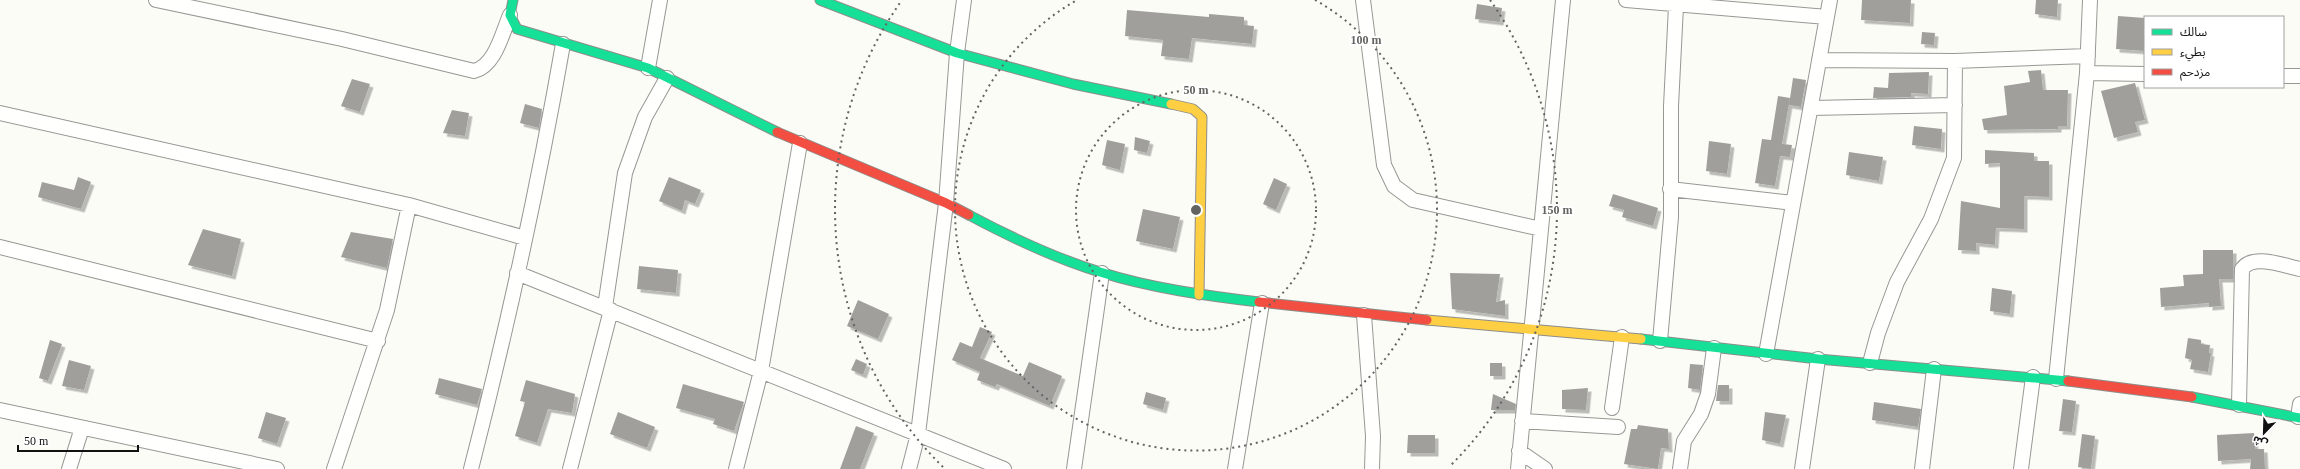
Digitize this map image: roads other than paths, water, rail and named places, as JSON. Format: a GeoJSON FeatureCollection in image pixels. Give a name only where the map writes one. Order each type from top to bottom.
{"type":"FeatureCollection","features":[{"type":"Feature","properties":{"kind":"street"},"geometry":{"type":"LineString","coordinates":[[156,0],[342,39],[474,71],[484,67],[491,60],[510,15],[513,0]]}},
{"type":"Feature","properties":{"kind":"street"},"geometry":{"type":"LineString","coordinates":[[648,68],[660,0]]}},
{"type":"Feature","properties":{"kind":"street"},"geometry":{"type":"LineString","coordinates":[[820,0],[957,53],[1073,84],[1187,107],[1198,112],[1202,117],[1199,295]]}},
{"type":"Feature","properties":{"kind":"street"},"geometry":{"type":"LineString","coordinates":[[909,469],[918,434],[946,203],[957,53],[964,0]]}},
{"type":"Feature","properties":{"kind":"street"},"geometry":{"type":"LineString","coordinates":[[1363,0],[1384,165],[1394,186],[1413,200],[1541,229]]}},
{"type":"Feature","properties":{"kind":"street"},"geometry":{"type":"LineString","coordinates":[[1518,469],[1563,0]]}},
{"type":"Feature","properties":{"kind":"street"},"geometry":{"type":"LineString","coordinates":[[1626,0],[1676,6],[1827,17]]}},
{"type":"Feature","properties":{"kind":"street"},"geometry":{"type":"LineString","coordinates":[[1766,354],[1830,0]]}},
{"type":"Feature","properties":{"kind":"street"},"geometry":{"type":"LineString","coordinates":[[2056,379],[2087,73],[2090,0]]}},
{"type":"Feature","properties":{"kind":"street"},"geometry":{"type":"LineString","coordinates":[[1660,341],[1669,255],[1671,106],[1676,6]]}},
{"type":"Feature","properties":{"kind":"street"},"geometry":{"type":"LineString","coordinates":[[510,15],[517,29],[563,44],[648,68],[800,143],[840,158],[946,203],[1015,240],[1054,256],[1102,273],[1199,295],[1364,314],[1660,341],[1766,354],[2056,379],[2299,413]]}},
{"type":"Feature","properties":{"kind":"street"},"geometry":{"type":"LineString","coordinates":[[471,469],[525,238],[546,139],[563,44]]}},
{"type":"Feature","properties":{"kind":"street"},"geometry":{"type":"LineString","coordinates":[[1819,60],[1955,61],[2088,56]]}},
{"type":"Feature","properties":{"kind":"street"},"geometry":{"type":"LineString","coordinates":[[1870,364],[1878,333],[1897,282],[1931,219],[1949,177],[1954,158],[1956,105],[1955,61]]}},
{"type":"Feature","properties":{"kind":"street"},"geometry":{"type":"LineString","coordinates":[[2087,73],[2144,74]]}},
{"type":"Feature","properties":{"kind":"street"},"geometry":{"type":"LineString","coordinates":[[2284,76],[2300,76]]}},
{"type":"Feature","properties":{"kind":"street"},"geometry":{"type":"LineString","coordinates":[[570,469],[608,308],[625,173],[645,117],[667,78]]}},
{"type":"Feature","properties":{"kind":"street"},"geometry":{"type":"LineString","coordinates":[[1810,108],[1956,105]]}},
{"type":"Feature","properties":{"kind":"street"},"geometry":{"type":"LineString","coordinates":[[0,113],[409,206],[525,238]]}},
{"type":"Feature","properties":{"kind":"street"},"geometry":{"type":"LineString","coordinates":[[736,469],[761,371],[800,143]]}},
{"type":"Feature","properties":{"kind":"street"},"geometry":{"type":"LineString","coordinates":[[1670,188],[1793,202]]}},
{"type":"Feature","properties":{"kind":"street"},"geometry":{"type":"LineString","coordinates":[[334,469],[378,341],[394,279],[409,206]]}},
{"type":"Feature","properties":{"kind":"street"},"geometry":{"type":"LineString","coordinates":[[0,247],[378,341]]}},
{"type":"Feature","properties":{"kind":"street"},"geometry":{"type":"LineString","coordinates":[[2239,404],[2242,269],[2245,265],[2254,261],[2300,269]]}},
{"type":"Feature","properties":{"kind":"street"},"geometry":{"type":"LineString","coordinates":[[517,273],[608,308],[1004,469]]}},
{"type":"Feature","properties":{"kind":"street"},"geometry":{"type":"LineString","coordinates":[[1074,469],[1102,273]]}},
{"type":"Feature","properties":{"kind":"street"},"geometry":{"type":"LineString","coordinates":[[1235,469],[1262,303]]}},
{"type":"Feature","properties":{"kind":"street"},"geometry":{"type":"LineString","coordinates":[[1364,314],[1373,436],[1372,469]]}},
{"type":"Feature","properties":{"kind":"street"},"geometry":{"type":"LineString","coordinates":[[1612,408],[1622,338]]}},
{"type":"Feature","properties":{"kind":"street"},"geometry":{"type":"LineString","coordinates":[[1680,469],[1684,441],[1701,414],[1708,394],[1714,348]]}},
{"type":"Feature","properties":{"kind":"street"},"geometry":{"type":"LineString","coordinates":[[1802,469],[1818,359]]}},
{"type":"Feature","properties":{"kind":"street"},"geometry":{"type":"LineString","coordinates":[[1922,469],[1934,369]]}},
{"type":"Feature","properties":{"kind":"street"},"geometry":{"type":"LineString","coordinates":[[2020,469],[2033,377]]}},
{"type":"Feature","properties":{"kind":"street"},"geometry":{"type":"LineString","coordinates":[[0,410],[277,469]]}},
{"type":"Feature","properties":{"kind":"street"},"geometry":{"type":"LineString","coordinates":[[1522,421],[1618,427]]}},
{"type":"Feature","properties":{"kind":"street"},"geometry":{"type":"LineString","coordinates":[[69,469],[82,428]]}},
{"type":"Feature","properties":{"kind":"street"},"geometry":{"type":"LineString","coordinates":[[1519,451],[1545,469]]}}]}
